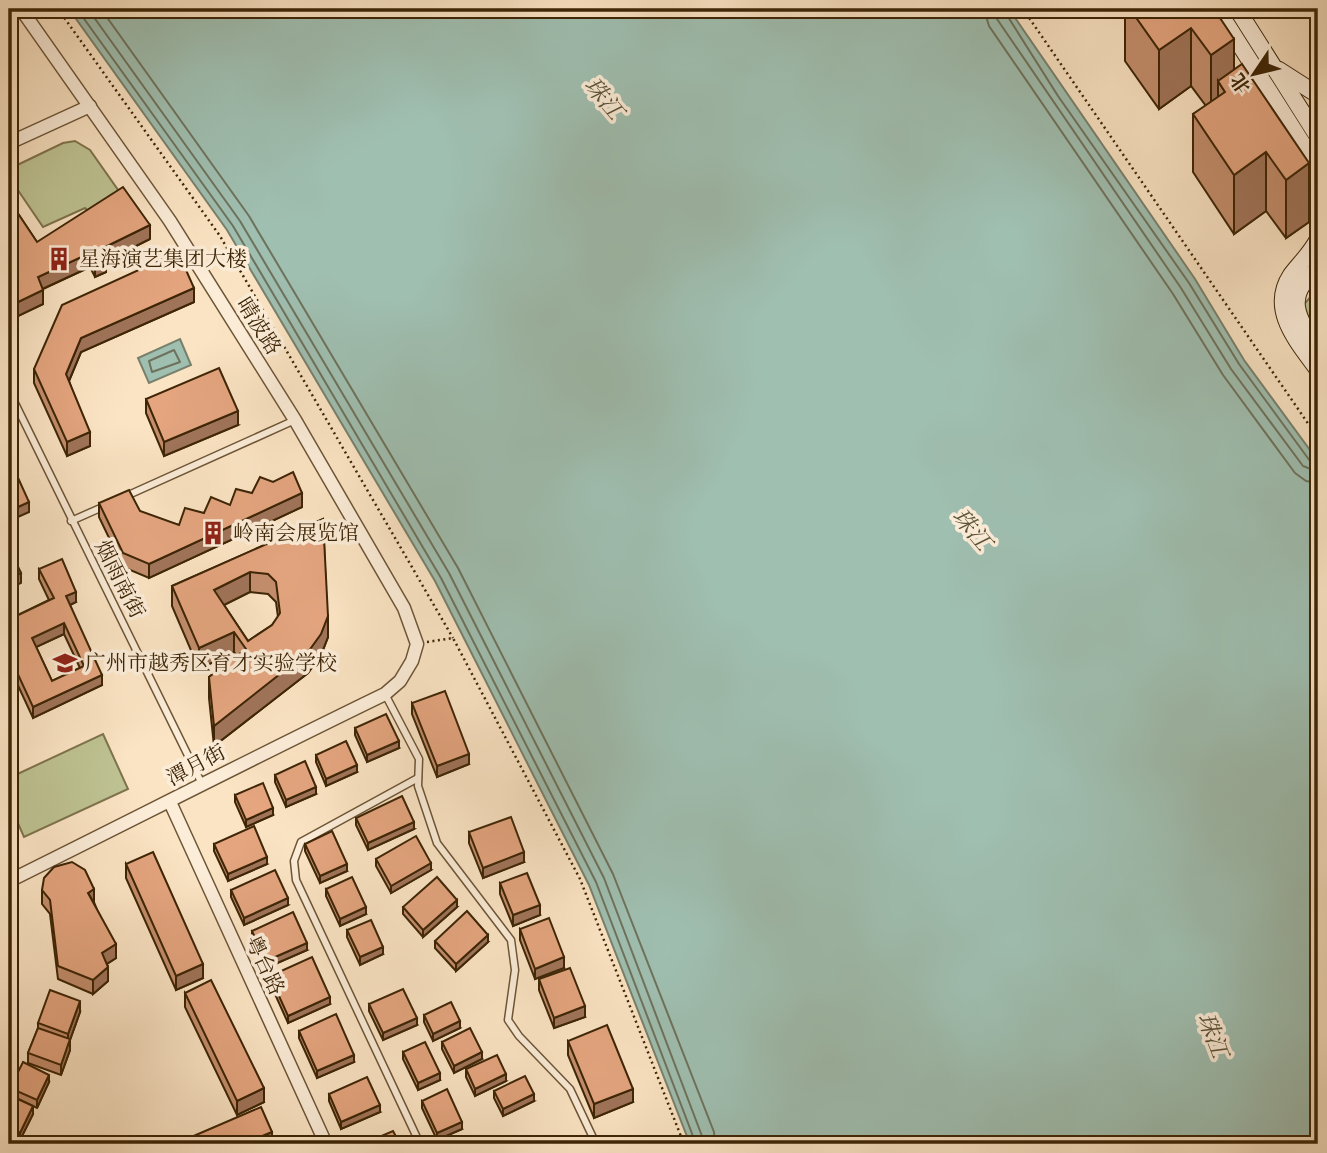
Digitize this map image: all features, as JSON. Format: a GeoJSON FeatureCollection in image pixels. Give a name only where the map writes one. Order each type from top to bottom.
{"type":"FeatureCollection","features":[{"type":"Feature","properties":{"kind":"main road"},"geometry":{"type":"LineString","coordinates":[[1217,9],[1318,167]]}},
{"type":"Feature","properties":{"kind":"main road"},"geometry":{"type":"LineString","coordinates":[[1237,9],[1318,137]]}},
{"type":"Feature","properties":{"kind":"main road"},"geometry":{"type":"LineString","coordinates":[[1274,67],[1318,95]]}},
{"type":"Feature","properties":{"kind":"main road"},"geometry":{"type":"LineString","coordinates":[[1271,94],[1318,204]]}},
{"type":"Feature","properties":{"kind":"main road"},"geometry":{"type":"LineString","coordinates":[[1318,239],[1291,275],[1283,302],[1291,331],[1318,370]]}},
{"type":"Feature","properties":{"kind":"main road"},"geometry":{"type":"LineString","coordinates":[[1318,268],[1299,290],[1296,304],[1299,320],[1318,348]]}},
{"type":"Feature","properties":{"kind":"street","name":"晴波路"},"geometry":{"type":"LineString","coordinates":[[21,9],[170,221],[295,420],[404,608],[417,644]]}},
{"type":"Feature","properties":{"kind":"street"},"geometry":{"type":"LineString","coordinates":[[9,143],[90,106]]}},
{"type":"Feature","properties":{"kind":"street","name":"潭月街"},"geometry":{"type":"LineString","coordinates":[[9,881],[170,802],[201,782],[386,694],[400,681],[412,662],[417,644]]}},
{"type":"Feature","properties":{"kind":"street","name":"粤台路"},"geometry":{"type":"LineString","coordinates":[[170,802],[326,1144]]}},
{"type":"Feature","properties":{"kind":"lane","name":"烟雨南街"},"geometry":{"type":"LineString","coordinates":[[9,391],[201,782]]}},
{"type":"Feature","properties":{"kind":"lane"},"geometry":{"type":"LineString","coordinates":[[121,498],[295,420]]}},
{"type":"Feature","properties":{"kind":"lane"},"geometry":{"type":"LineString","coordinates":[[71,521],[108,504]]}},
{"type":"Feature","properties":{"kind":"lane"},"geometry":{"type":"LineString","coordinates":[[386,694],[419,759],[418,778],[437,843],[511,940],[515,970],[509,1020],[519,1036],[570,1088],[596,1144]]}},
{"type":"Feature","properties":{"kind":"lane"},"geometry":{"type":"LineString","coordinates":[[418,778],[301,842],[294,861],[296,880],[420,1144]]}},
{"type":"Feature","properties":{"kind":"path"},"geometry":{"type":"LineString","coordinates":[[58,9],[220,236],[453,638],[580,878],[684,1144]]}},
{"type":"Feature","properties":{"kind":"path"},"geometry":{"type":"LineString","coordinates":[[1023,9],[1318,438]]}},
{"type":"Feature","properties":{"kind":"path"},"geometry":{"type":"LineString","coordinates":[[417,644],[453,638]]}},
{"type":"Feature","properties":{"kind":"green space"},"geometry":{"type":"Polygon","coordinates":[[[75,141],[90,150],[123,197],[92,216],[85,208],[43,227],[9,177],[9,169],[63,143],[75,141]]]}},
{"type":"Feature","properties":{"kind":"green space"},"geometry":{"type":"Polygon","coordinates":[[[1318,283],[1318,337],[1305,315],[1304,304],[1316,291],[1318,283]]]}},
{"type":"Feature","properties":{"kind":"green space"},"geometry":{"type":"Polygon","coordinates":[[[103,734],[128,789],[24,837],[9,803],[9,778],[103,734]]]}},
{"type":"Feature","properties":{"kind":"water","name":"珠江"},"geometry":{"type":"Polygon","coordinates":[[[69,9],[1009,9],[1195,279],[1244,360],[1318,461],[1318,1144],[690,1144],[589,885],[435,581],[227,230],[69,9]]]}},
{"type":"Feature","properties":{"kind":"water"},"geometry":{"type":"Polygon","coordinates":[[[180,339],[191,365],[149,383],[138,358],[180,339]]]}},
{"type":"Feature","properties":{"kind":"building"},"geometry":{"type":"Polygon","coordinates":[[[1130,9],[1214,9],[1234,39],[1211,55],[1191,28],[1159,50],[1130,9]]]}},
{"type":"Feature","properties":{"kind":"building"},"geometry":{"type":"Polygon","coordinates":[[[9,41],[15,54],[16,66],[9,84],[9,41]]]}},
{"type":"Feature","properties":{"kind":"building"},"geometry":{"type":"Polygon","coordinates":[[[1242,64],[1309,163],[1286,180],[1266,152],[1234,175],[1193,114],[1225,92],[1218,81],[1242,64]]]}},
{"type":"Feature","properties":{"kind":"building","name":"星海演艺集团大楼"},"geometry":{"type":"Polygon","coordinates":[[[123,187],[150,225],[101,249],[106,258],[95,263],[90,253],[38,277],[43,290],[14,304],[9,293],[9,200],[37,242],[123,187]]]}},
{"type":"Feature","properties":{"kind":"building"},"geometry":{"type":"Polygon","coordinates":[[[178,252],[194,288],[81,338],[66,374],[90,432],[67,442],[34,369],[62,305],[178,252]]]}},
{"type":"Feature","properties":{"kind":"building"},"geometry":{"type":"Polygon","coordinates":[[[219,368],[238,411],[164,442],[146,399],[219,368]]]}},
{"type":"Feature","properties":{"kind":"building"},"geometry":{"type":"Polygon","coordinates":[[[9,458],[29,502],[9,511],[9,458]]]}},
{"type":"Feature","properties":{"kind":"building"},"geometry":{"type":"Polygon","coordinates":[[[293,472],[302,493],[149,564],[123,553],[99,503],[129,490],[140,511],[179,525],[185,508],[204,513],[211,497],[230,505],[236,489],[252,493],[260,477],[273,482],[293,472]]]}},
{"type":"Feature","properties":{"kind":"building"},"geometry":{"type":"Polygon","coordinates":[[[323,519],[328,616],[321,634],[308,652],[214,726],[209,677],[246,649],[234,632],[199,648],[172,586],[323,519]],[[250,572],[214,590],[248,641],[272,625],[280,613],[276,582],[268,574],[250,572]]]}},
{"type":"Feature","properties":{"kind":"building"},"geometry":{"type":"Polygon","coordinates":[[[12,554],[21,573],[9,578],[9,555],[12,554]]]}},
{"type":"Feature","properties":{"kind":"building"},"geometry":{"type":"Polygon","coordinates":[[[62,559],[76,592],[66,596],[102,675],[33,707],[9,655],[9,618],[54,598],[39,569],[62,559]],[[64,623],[32,638],[52,681],[84,666],[64,623]]]}},
{"type":"Feature","properties":{"kind":"building"},"geometry":{"type":"Polygon","coordinates":[[[445,691],[469,754],[437,766],[412,703],[445,691]]]}},
{"type":"Feature","properties":{"kind":"building"},"geometry":{"type":"Polygon","coordinates":[[[386,714],[399,741],[367,755],[355,728],[386,714]]]}},
{"type":"Feature","properties":{"kind":"building"},"geometry":{"type":"Polygon","coordinates":[[[346,741],[357,765],[326,779],[316,755],[346,741]]]}},
{"type":"Feature","properties":{"kind":"building"},"geometry":{"type":"Polygon","coordinates":[[[305,761],[316,787],[286,800],[275,775],[305,761]]]}},
{"type":"Feature","properties":{"kind":"building"},"geometry":{"type":"Polygon","coordinates":[[[263,783],[273,808],[246,820],[235,795],[263,783]]]}},
{"type":"Feature","properties":{"kind":"building"},"geometry":{"type":"Polygon","coordinates":[[[402,796],[414,822],[368,843],[356,818],[402,796]]]}},
{"type":"Feature","properties":{"kind":"building"},"geometry":{"type":"Polygon","coordinates":[[[511,817],[524,852],[483,868],[469,832],[511,817]]]}},
{"type":"Feature","properties":{"kind":"building"},"geometry":{"type":"Polygon","coordinates":[[[254,826],[267,857],[228,874],[214,844],[254,826]]]}},
{"type":"Feature","properties":{"kind":"building"},"geometry":{"type":"Polygon","coordinates":[[[332,831],[347,864],[320,876],[305,844],[332,831]]]}},
{"type":"Feature","properties":{"kind":"building"},"geometry":{"type":"Polygon","coordinates":[[[416,836],[431,863],[391,886],[376,859],[416,836]]]}},
{"type":"Feature","properties":{"kind":"building"},"geometry":{"type":"Polygon","coordinates":[[[153,852],[203,964],[176,976],[126,864],[153,852]]]}},
{"type":"Feature","properties":{"kind":"building"},"geometry":{"type":"Polygon","coordinates":[[[72,862],[85,870],[94,889],[88,893],[116,944],[102,953],[108,967],[93,980],[58,966],[50,900],[42,890],[44,878],[54,867],[72,862]]]}},
{"type":"Feature","properties":{"kind":"building"},"geometry":{"type":"Polygon","coordinates":[[[275,870],[288,898],[244,918],[231,890],[275,870]]]}},
{"type":"Feature","properties":{"kind":"building"},"geometry":{"type":"Polygon","coordinates":[[[527,873],[540,905],[513,915],[500,883],[527,873]]]}},
{"type":"Feature","properties":{"kind":"building"},"geometry":{"type":"Polygon","coordinates":[[[352,877],[366,907],[340,919],[326,889],[352,877]]]}},
{"type":"Feature","properties":{"kind":"building"},"geometry":{"type":"Polygon","coordinates":[[[437,877],[457,900],[423,930],[403,907],[437,877]]]}},
{"type":"Feature","properties":{"kind":"building"},"geometry":{"type":"Polygon","coordinates":[[[467,911],[488,935],[456,964],[435,941],[467,911]]]}},
{"type":"Feature","properties":{"kind":"building"},"geometry":{"type":"Polygon","coordinates":[[[293,912],[307,943],[266,961],[252,931],[293,912]]]}},
{"type":"Feature","properties":{"kind":"building"},"geometry":{"type":"Polygon","coordinates":[[[549,918],[564,957],[535,969],[520,929],[549,918]]]}},
{"type":"Feature","properties":{"kind":"building"},"geometry":{"type":"Polygon","coordinates":[[[371,920],[383,947],[360,957],[347,930],[371,920]]]}},
{"type":"Feature","properties":{"kind":"building"},"geometry":{"type":"Polygon","coordinates":[[[312,957],[330,997],[288,1016],[270,976],[312,957]]]}},
{"type":"Feature","properties":{"kind":"building"},"geometry":{"type":"Polygon","coordinates":[[[570,968],[585,1006],[554,1018],[539,979],[570,968]]]}},
{"type":"Feature","properties":{"kind":"building"},"geometry":{"type":"Polygon","coordinates":[[[211,980],[264,1088],[237,1101],[185,993],[211,980]]]}},
{"type":"Feature","properties":{"kind":"building"},"geometry":{"type":"Polygon","coordinates":[[[403,989],[417,1018],[383,1033],[369,1004],[403,989]]]}},
{"type":"Feature","properties":{"kind":"building"},"geometry":{"type":"Polygon","coordinates":[[[50,990],[80,1001],[68,1034],[38,1023],[50,990]]]}},
{"type":"Feature","properties":{"kind":"building"},"geometry":{"type":"Polygon","coordinates":[[[451,1002],[460,1021],[433,1034],[424,1015],[451,1002]]]}},
{"type":"Feature","properties":{"kind":"building"},"geometry":{"type":"Polygon","coordinates":[[[336,1014],[354,1055],[317,1071],[299,1031],[336,1014]]]}},
{"type":"Feature","properties":{"kind":"building"},"geometry":{"type":"Polygon","coordinates":[[[607,1025],[633,1089],[594,1104],[568,1041],[607,1025]]]}},
{"type":"Feature","properties":{"kind":"building"},"geometry":{"type":"Polygon","coordinates":[[[38,1028],[70,1039],[61,1065],[28,1053],[38,1028]]]}},
{"type":"Feature","properties":{"kind":"building"},"geometry":{"type":"Polygon","coordinates":[[[470,1028],[482,1052],[454,1066],[442,1042],[470,1028]]]}},
{"type":"Feature","properties":{"kind":"building"},"geometry":{"type":"Polygon","coordinates":[[[425,1042],[440,1073],[418,1083],[403,1052],[425,1042]]]}},
{"type":"Feature","properties":{"kind":"building"},"geometry":{"type":"Polygon","coordinates":[[[497,1055],[506,1074],[475,1089],[466,1069],[497,1055]]]}},
{"type":"Feature","properties":{"kind":"building"},"geometry":{"type":"Polygon","coordinates":[[[23,1062],[49,1075],[37,1100],[10,1088],[23,1062]]]}},
{"type":"Feature","properties":{"kind":"building"},"geometry":{"type":"Polygon","coordinates":[[[525,1076],[534,1094],[503,1109],[494,1091],[525,1076]]]}},
{"type":"Feature","properties":{"kind":"building"},"geometry":{"type":"Polygon","coordinates":[[[367,1077],[380,1105],[341,1122],[329,1094],[367,1077]]]}},
{"type":"Feature","properties":{"kind":"building"},"geometry":{"type":"Polygon","coordinates":[[[447,1089],[462,1122],[437,1133],[422,1101],[447,1089]]]}},
{"type":"Feature","properties":{"kind":"building"},"geometry":{"type":"Polygon","coordinates":[[[9,1095],[33,1106],[20,1133],[9,1127],[9,1095]]]}},
{"type":"Feature","properties":{"kind":"building"},"geometry":{"type":"Polygon","coordinates":[[[261,1107],[272,1132],[243,1144],[175,1144],[261,1107]]]}},
{"type":"Feature","properties":{"kind":"building"},"geometry":{"type":"Polygon","coordinates":[[[9,1129],[14,1132],[9,1143],[9,1129]]]}},
{"type":"Feature","properties":{"kind":"building"},"geometry":{"type":"Polygon","coordinates":[[[393,1131],[400,1144],[363,1144],[393,1131]]]}},
{"type":"Feature","properties":{"kind":"place","name":"星海演艺集团大楼"},"geometry":{"type":"Point","coordinates":[59,259]}},
{"type":"Feature","properties":{"kind":"place","name":"岭南会展览馆"},"geometry":{"type":"Point","coordinates":[213,533]}},
{"type":"Feature","properties":{"kind":"place","name":"广州市越秀区育才实验学校"},"geometry":{"type":"Point","coordinates":[65,663]}}]}
